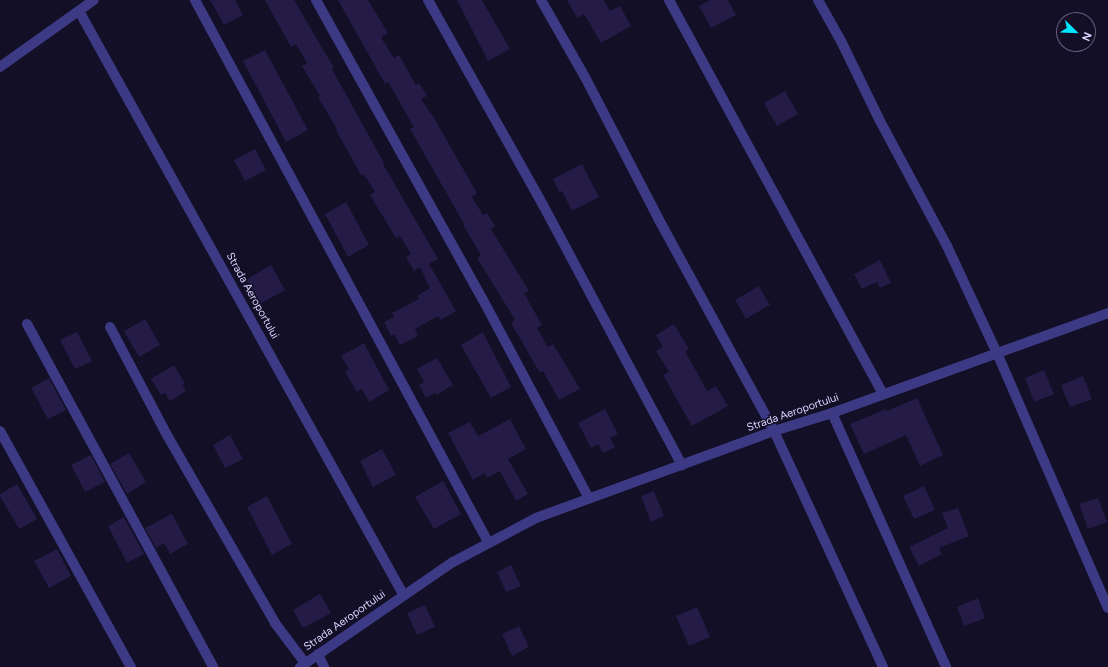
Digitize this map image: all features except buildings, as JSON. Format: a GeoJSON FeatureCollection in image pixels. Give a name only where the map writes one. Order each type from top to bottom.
{"type":"FeatureCollection","features":[{"type":"Feature","properties":{"kind":"street"},"geometry":{"type":"LineString","coordinates":[[0,67],[94,0]]}},
{"type":"Feature","properties":{"kind":"street"},"geometry":{"type":"LineString","coordinates":[[195,0],[488,542]]}},
{"type":"Feature","properties":{"kind":"street"},"geometry":{"type":"LineString","coordinates":[[316,0],[478,291],[589,498]]}},
{"type":"Feature","properties":{"kind":"street"},"geometry":{"type":"LineString","coordinates":[[428,0],[543,204],[682,465]]}},
{"type":"Feature","properties":{"kind":"street"},"geometry":{"type":"LineString","coordinates":[[541,0],[585,77],[658,218],[774,431],[883,667]]}},
{"type":"Feature","properties":{"kind":"street"},"geometry":{"type":"LineString","coordinates":[[669,0],[883,394]]}},
{"type":"Feature","properties":{"kind":"street"},"geometry":{"type":"LineString","coordinates":[[818,0],[841,41],[880,120],[947,246],[997,353],[1108,608]]}},
{"type":"Feature","properties":{"kind":"street","name":"Strada Aeroportului"},"geometry":{"type":"LineString","coordinates":[[79,11],[404,594]]}},
{"type":"Feature","properties":{"kind":"street","name":"Strada Aeroportului"},"geometry":{"type":"LineString","coordinates":[[303,665],[404,594],[453,562],[488,542],[536,518],[774,431],[883,394],[1108,313]]}},
{"type":"Feature","properties":{"kind":"street"},"geometry":{"type":"LineString","coordinates":[[27,324],[213,667]]}},
{"type":"Feature","properties":{"kind":"street"},"geometry":{"type":"LineString","coordinates":[[110,327],[168,435],[275,624],[303,665]]}},
{"type":"Feature","properties":{"kind":"street"},"geometry":{"type":"LineString","coordinates":[[832,412],[946,667]]}},
{"type":"Feature","properties":{"kind":"street"},"geometry":{"type":"LineString","coordinates":[[0,431],[131,667]]}},
{"type":"Feature","properties":{"kind":"street"},"geometry":{"type":"LineString","coordinates":[[318,654],[324,667]]}}]}
